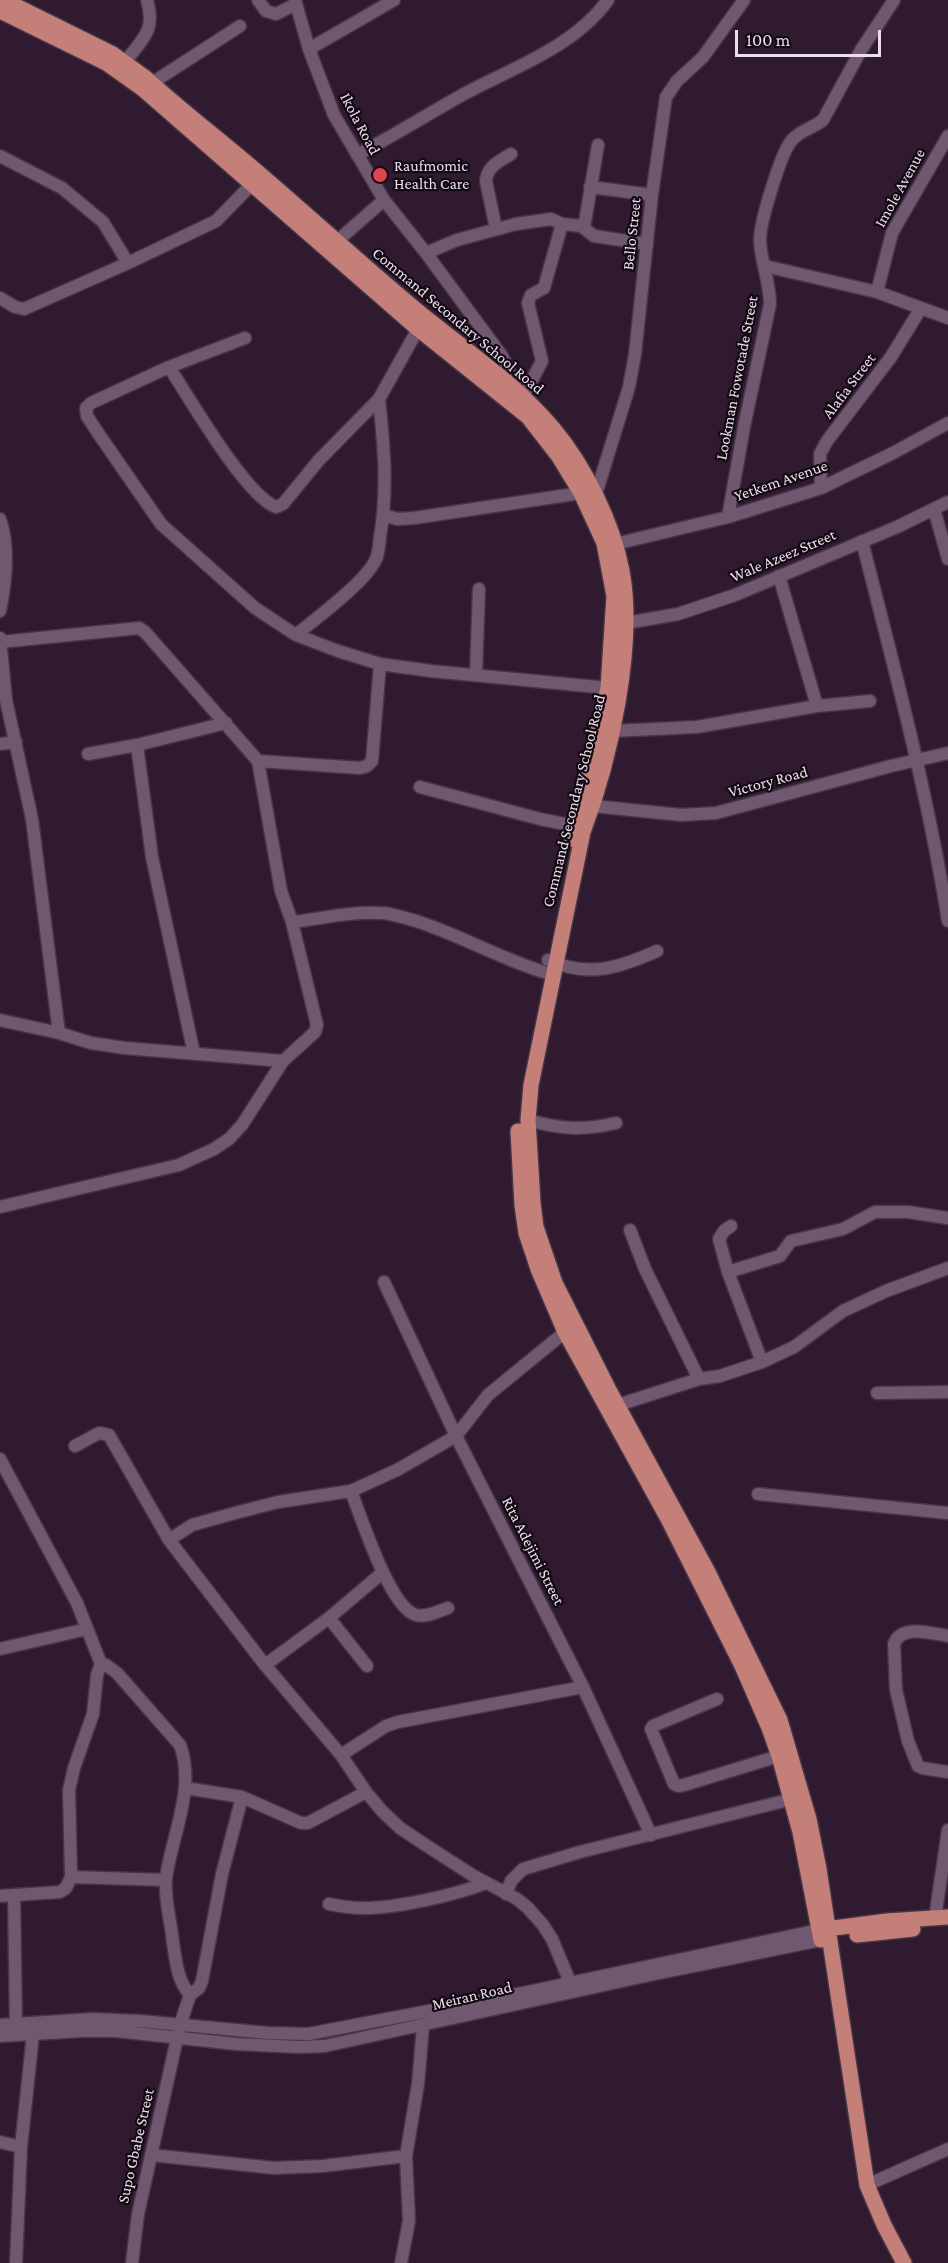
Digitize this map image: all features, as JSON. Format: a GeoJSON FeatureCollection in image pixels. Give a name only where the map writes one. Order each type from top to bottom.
{"type":"FeatureCollection","features":[{"type":"Feature","properties":{"kind":"main road","name":"Command Secondary School Road"},"geometry":{"type":"LineString","coordinates":[[4,0],[125,62],[152,83],[490,378],[528,417],[588,494],[604,543],[614,596],[608,688],[575,826],[551,967]]}},
{"type":"Feature","properties":{"kind":"main road","name":"Command Secondary School Road"},"geometry":{"type":"LineString","coordinates":[[0,11],[123,73],[253,183],[418,329],[490,378],[522,396],[554,429],[615,544],[623,579],[626,623],[620,690],[612,731],[593,806],[583,832],[551,967],[526,1085],[525,1114]]}},
{"type":"Feature","properties":{"kind":"main road"},"geometry":{"type":"LineString","coordinates":[[525,1114],[521,1195],[526,1233],[551,1301],[565,1332],[604,1392],[618,1405],[707,1570],[780,1720],[809,1819],[858,2180],[866,2209],[895,2263]]}},
{"type":"Feature","properties":{"kind":"main road"},"geometry":{"type":"LineString","coordinates":[[525,1114],[536,1227],[555,1283],[604,1392],[737,1657],[779,1756],[792,1799],[825,1934],[867,2185],[904,2263]]}},
{"type":"Feature","properties":{"kind":"main road","name":"Meiran Road"},"geometry":{"type":"LineString","coordinates":[[825,1934],[941,1917]]}},
{"type":"Feature","properties":{"kind":"main road","name":"Meiran Road"},"geometry":{"type":"LineString","coordinates":[[888,1926],[948,1926]]}},
{"type":"Feature","properties":{"kind":"street"},"geometry":{"type":"LineString","coordinates":[[125,62],[150,28],[151,14],[147,0]]}},
{"type":"Feature","properties":{"kind":"street"},"geometry":{"type":"LineString","coordinates":[[258,0],[266,11],[276,14],[295,2]]}},
{"type":"Feature","properties":{"kind":"street"},"geometry":{"type":"LineString","coordinates":[[309,49],[394,0]]}},
{"type":"Feature","properties":{"kind":"street"},"geometry":{"type":"LineString","coordinates":[[357,155],[566,40],[582,29],[608,0]]}},
{"type":"Feature","properties":{"kind":"street","name":"Bello Street"},"geometry":{"type":"LineString","coordinates":[[588,494],[629,387],[666,97],[677,81],[703,57],[744,0]]}},
{"type":"Feature","properties":{"kind":"street","name":"Lookman Fowotade Street"},"geometry":{"type":"LineString","coordinates":[[728,517],[770,304],[760,241],[783,153],[800,131],[813,128],[823,120],[861,50],[894,0]]}},
{"type":"Feature","properties":{"kind":"street","name":"Ikola Road"},"geometry":{"type":"LineString","coordinates":[[295,2],[309,49],[334,116],[384,200],[502,356],[522,396]]}},
{"type":"Feature","properties":{"kind":"street"},"geometry":{"type":"LineString","coordinates":[[152,83],[240,26]]}},
{"type":"Feature","properties":{"kind":"street","name":"Imole Avenue"},"geometry":{"type":"LineString","coordinates":[[877,292],[892,233],[948,136]]}},
{"type":"Feature","properties":{"kind":"street"},"geometry":{"type":"LineString","coordinates":[[581,226],[585,222],[598,145]]}},
{"type":"Feature","properties":{"kind":"street"},"geometry":{"type":"LineString","coordinates":[[496,230],[487,172],[511,154]]}},
{"type":"Feature","properties":{"kind":"street"},"geometry":{"type":"LineString","coordinates":[[0,156],[62,188],[103,222],[128,263]]}},
{"type":"Feature","properties":{"kind":"street"},"geometry":{"type":"LineString","coordinates":[[0,298],[15,307],[24,309],[128,263],[216,221],[253,183]]}},
{"type":"Feature","properties":{"kind":"street"},"geometry":{"type":"LineString","coordinates":[[590,187],[652,195]]}},
{"type":"Feature","properties":{"kind":"street"},"geometry":{"type":"LineString","coordinates":[[336,242],[384,200]]}},
{"type":"Feature","properties":{"kind":"street"},"geometry":{"type":"LineString","coordinates":[[426,253],[457,240],[516,224],[551,219],[562,224],[581,226],[594,236],[647,244]]}},
{"type":"Feature","properties":{"kind":"street"},"geometry":{"type":"LineString","coordinates":[[522,396],[542,362],[528,303],[531,295],[544,288],[562,224]]}},
{"type":"Feature","properties":{"kind":"street"},"geometry":{"type":"LineString","coordinates":[[765,266],[877,292],[948,318]]}},
{"type":"Feature","properties":{"kind":"street","name":"Alafia Street"},"geometry":{"type":"LineString","coordinates":[[821,488],[820,454],[827,441],[891,357],[921,308]]}},
{"type":"Feature","properties":{"kind":"street"},"geometry":{"type":"LineString","coordinates":[[169,367],[246,483],[269,504],[276,507],[283,504],[319,460],[379,399],[418,329]]}},
{"type":"Feature","properties":{"kind":"street"},"geometry":{"type":"LineString","coordinates":[[482,330],[491,357],[490,378]]}},
{"type":"Feature","properties":{"kind":"street"},"geometry":{"type":"LineString","coordinates":[[245,338],[169,367],[91,403],[86,408],[87,416],[160,524],[255,608],[296,635],[338,651],[380,664],[608,688]]}},
{"type":"Feature","properties":{"kind":"street"},"geometry":{"type":"LineString","coordinates":[[296,635],[339,599],[376,559],[384,515],[385,460],[379,399]]}},
{"type":"Feature","properties":{"kind":"street","name":"Yetkem Avenue"},"geometry":{"type":"LineString","coordinates":[[615,544],[728,517],[821,488],[948,423]]}},
{"type":"Feature","properties":{"kind":"street"},"geometry":{"type":"LineString","coordinates":[[384,515],[397,519],[414,518],[588,494]]}},
{"type":"Feature","properties":{"kind":"street","name":"Wale Azeez Street"},"geometry":{"type":"LineString","coordinates":[[626,623],[678,614],[735,595],[948,502]]}},
{"type":"Feature","properties":{"kind":"street"},"geometry":{"type":"LineString","coordinates":[[934,509],[948,559]]}},
{"type":"Feature","properties":{"kind":"street"},"geometry":{"type":"LineString","coordinates":[[0,519],[6,551],[4,590],[0,611]]}},
{"type":"Feature","properties":{"kind":"street"},"geometry":{"type":"LineString","coordinates":[[861,541],[917,760],[948,921]]}},
{"type":"Feature","properties":{"kind":"street"},"geometry":{"type":"LineString","coordinates":[[779,576],[817,706]]}},
{"type":"Feature","properties":{"kind":"street"},"geometry":{"type":"LineString","coordinates":[[476,675],[479,590]]}},
{"type":"Feature","properties":{"kind":"street"},"geometry":{"type":"LineString","coordinates":[[0,1207],[168,1168],[197,1158],[214,1149],[229,1139],[242,1125],[283,1061],[315,1032],[317,1025],[292,922],[281,891],[258,761],[145,632],[139,628],[0,640],[6,700],[32,819],[59,1033]]}},
{"type":"Feature","properties":{"kind":"street"},"geometry":{"type":"LineString","coordinates":[[258,761],[360,768],[367,766],[372,761],[380,664]]}},
{"type":"Feature","properties":{"kind":"street"},"geometry":{"type":"LineString","coordinates":[[612,731],[697,727],[817,706],[870,701]]}},
{"type":"Feature","properties":{"kind":"street"},"geometry":{"type":"LineString","coordinates":[[88,754],[137,745],[226,723]]}},
{"type":"Feature","properties":{"kind":"street"},"geometry":{"type":"LineString","coordinates":[[0,744],[16,742]]}},
{"type":"Feature","properties":{"kind":"street"},"geometry":{"type":"LineString","coordinates":[[137,745],[152,857],[194,1054]]}},
{"type":"Feature","properties":{"kind":"street","name":"Victory Road"},"geometry":{"type":"LineString","coordinates":[[593,806],[681,815],[716,813],[948,753]]}},
{"type":"Feature","properties":{"kind":"street"},"geometry":{"type":"LineString","coordinates":[[420,787],[575,826]]}},
{"type":"Feature","properties":{"kind":"street"},"geometry":{"type":"LineString","coordinates":[[292,922],[356,914],[380,913],[399,916],[441,929],[509,960],[584,970],[626,965],[657,951]]}},
{"type":"Feature","properties":{"kind":"street"},"geometry":{"type":"LineString","coordinates":[[0,1020],[59,1033],[91,1043],[283,1061]]}},
{"type":"Feature","properties":{"kind":"street"},"geometry":{"type":"LineString","coordinates":[[525,1114],[556,1128],[596,1128],[616,1123]]}},
{"type":"Feature","properties":{"kind":"street"},"geometry":{"type":"LineString","coordinates":[[729,1272],[780,1256],[791,1241],[843,1229],[875,1212],[909,1212],[948,1218]]}},
{"type":"Feature","properties":{"kind":"street"},"geometry":{"type":"LineString","coordinates":[[730,1226],[719,1239],[762,1362]]}},
{"type":"Feature","properties":{"kind":"street"},"geometry":{"type":"LineString","coordinates":[[630,1230],[645,1269],[699,1379]]}},
{"type":"Feature","properties":{"kind":"street"},"geometry":{"type":"LineString","coordinates":[[618,1405],[762,1362],[794,1347],[843,1311],[886,1290],[948,1268]]}},
{"type":"Feature","properties":{"kind":"street","name":"Rita Adejimi Street"},"geometry":{"type":"LineString","coordinates":[[384,1282],[456,1436],[583,1687],[651,1835]]}},
{"type":"Feature","properties":{"kind":"street"},"geometry":{"type":"LineString","coordinates":[[169,1540],[192,1526],[234,1513],[278,1502],[351,1491],[397,1470],[456,1436],[488,1395],[565,1332]]}},
{"type":"Feature","properties":{"kind":"street"},"geometry":{"type":"LineString","coordinates":[[877,1393],[948,1392]]}},
{"type":"Feature","properties":{"kind":"street"},"geometry":{"type":"LineString","coordinates":[[75,1446],[99,1433],[109,1435],[169,1540],[265,1665],[341,1755],[366,1792],[400,1828],[528,1908],[552,1939],[570,1982]]}},
{"type":"Feature","properties":{"kind":"street"},"geometry":{"type":"LineString","coordinates":[[0,1460],[77,1603],[101,1664],[97,1675],[93,1714],[74,1768],[69,1790],[71,1877],[66,1888],[60,1892],[0,1896]]}},
{"type":"Feature","properties":{"kind":"street"},"geometry":{"type":"LineString","coordinates":[[351,1491],[382,1573],[405,1609],[416,1615],[426,1615],[448,1608]]}},
{"type":"Feature","properties":{"kind":"street"},"geometry":{"type":"LineString","coordinates":[[758,1494],[948,1513]]}},
{"type":"Feature","properties":{"kind":"street"},"geometry":{"type":"LineString","coordinates":[[265,1665],[329,1618],[382,1573]]}},
{"type":"Feature","properties":{"kind":"street"},"geometry":{"type":"LineString","coordinates":[[329,1618],[367,1666]]}},
{"type":"Feature","properties":{"kind":"street"},"geometry":{"type":"LineString","coordinates":[[0,1649],[87,1629]]}},
{"type":"Feature","properties":{"kind":"street"},"geometry":{"type":"LineString","coordinates":[[948,1636],[904,1632],[896,1638],[894,1644],[896,1690],[908,1741],[918,1766],[948,1772]]}},
{"type":"Feature","properties":{"kind":"street"},"geometry":{"type":"LineString","coordinates":[[101,1664],[117,1673],[180,1745],[185,1788],[166,1880],[177,1970],[182,1986],[190,1995]]}},
{"type":"Feature","properties":{"kind":"street"},"geometry":{"type":"LineString","coordinates":[[341,1755],[386,1726],[398,1722],[583,1687]]}},
{"type":"Feature","properties":{"kind":"street"},"geometry":{"type":"LineString","coordinates":[[717,1699],[653,1726],[651,1729],[674,1784],[684,1785],[779,1756]]}},
{"type":"Feature","properties":{"kind":"street"},"geometry":{"type":"LineString","coordinates":[[185,1788],[242,1797],[301,1823],[308,1822],[366,1792]]}},
{"type":"Feature","properties":{"kind":"street","name":"Supo Gbabe Street"},"geometry":{"type":"LineString","coordinates":[[132,2263],[138,2214],[179,2031],[190,1995],[199,1988],[202,1982],[222,1874],[242,1797]]}},
{"type":"Feature","properties":{"kind":"street"},"geometry":{"type":"LineString","coordinates":[[506,1894],[511,1881],[523,1869],[580,1852],[792,1799]]}},
{"type":"Feature","properties":{"kind":"street"},"geometry":{"type":"LineString","coordinates":[[941,1917],[948,1830]]}},
{"type":"Feature","properties":{"kind":"street"},"geometry":{"type":"LineString","coordinates":[[71,1877],[166,1880]]}},
{"type":"Feature","properties":{"kind":"street"},"geometry":{"type":"LineString","coordinates":[[329,1904],[363,1908],[390,1905],[461,1892],[486,1883]]}},
{"type":"Feature","properties":{"kind":"street"},"geometry":{"type":"LineString","coordinates":[[14,1895],[16,2024]]}},
{"type":"Feature","properties":{"kind":"street","name":"Meiran Road"},"geometry":{"type":"LineString","coordinates":[[0,2025],[92,2019],[257,2045],[325,2046],[825,1934]]}},
{"type":"Feature","properties":{"kind":"street","name":"Meiran Road"},"geometry":{"type":"LineString","coordinates":[[0,2036],[81,2031],[308,2034],[570,1982],[754,1949]]}},
{"type":"Feature","properties":{"kind":"street"},"geometry":{"type":"LineString","coordinates":[[401,2263],[409,2221],[406,2156],[418,2084],[423,2025]]}},
{"type":"Feature","properties":{"kind":"street"},"geometry":{"type":"LineString","coordinates":[[16,2263],[21,2147],[33,2034]]}},
{"type":"Feature","properties":{"kind":"street"},"geometry":{"type":"LineString","coordinates":[[0,2142],[21,2147]]}},
{"type":"Feature","properties":{"kind":"street"},"geometry":{"type":"LineString","coordinates":[[867,2185],[948,2149]]}},
{"type":"Feature","properties":{"kind":"street"},"geometry":{"type":"LineString","coordinates":[[151,2155],[274,2168],[323,2166],[406,2156]]}},
{"type":"Feature","properties":{"kind":"place","name":"Raufmomic Health Care"},"geometry":{"type":"Point","coordinates":[380,175]}}]}
